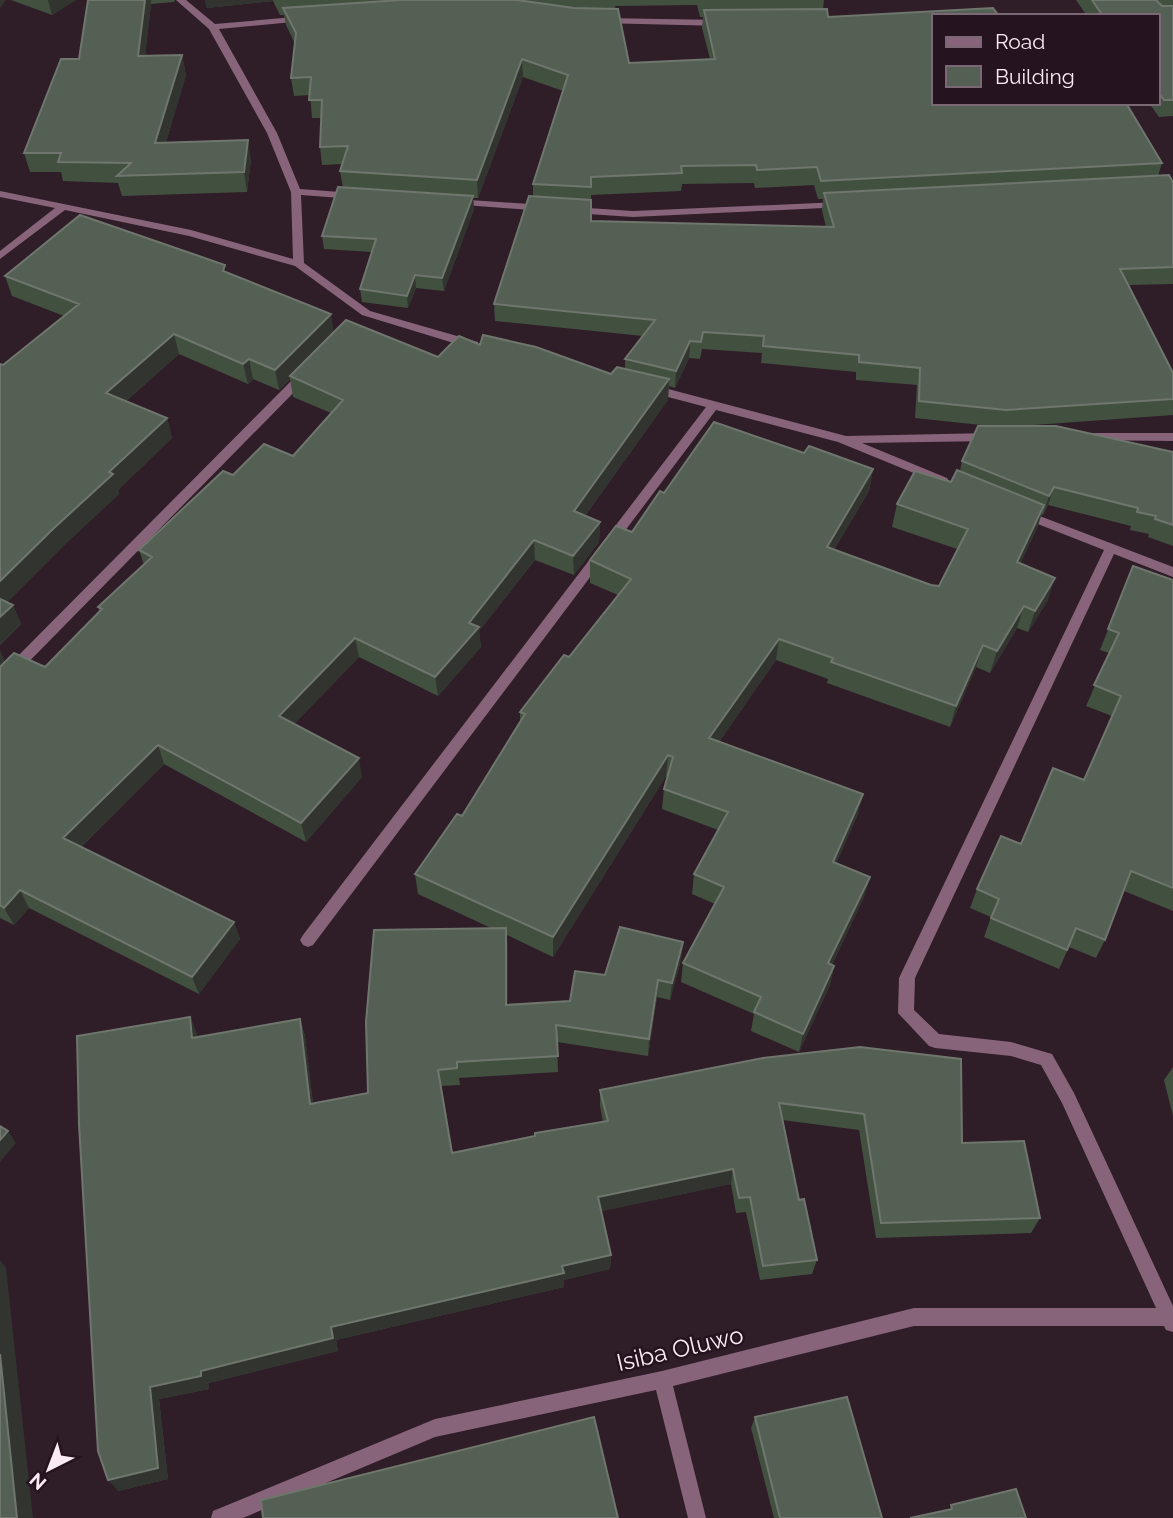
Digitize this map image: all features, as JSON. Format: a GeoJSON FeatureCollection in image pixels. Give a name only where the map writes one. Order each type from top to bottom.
{"type":"FeatureCollection","features":[{"type":"Feature","properties":{"kind":"street"},"geometry":{"type":"LineString","coordinates":[[181,0],[213,27],[272,133],[296,192],[299,264]]}},
{"type":"Feature","properties":{"kind":"street"},"geometry":{"type":"LineString","coordinates":[[213,27],[318,17]]}},
{"type":"Feature","properties":{"kind":"street"},"geometry":{"type":"LineString","coordinates":[[587,21],[733,23]]}},
{"type":"Feature","properties":{"kind":"street"},"geometry":{"type":"LineString","coordinates":[[296,192],[364,197]]}},
{"type":"Feature","properties":{"kind":"street"},"geometry":{"type":"LineString","coordinates":[[0,194],[191,233],[299,264],[366,313],[493,350]]}},
{"type":"Feature","properties":{"kind":"street"},"geometry":{"type":"LineString","coordinates":[[445,202],[553,209]]}},
{"type":"Feature","properties":{"kind":"street"},"geometry":{"type":"LineString","coordinates":[[566,210],[634,214],[858,204]]}},
{"type":"Feature","properties":{"kind":"street"},"geometry":{"type":"LineString","coordinates":[[0,256],[64,206]]}},
{"type":"Feature","properties":{"kind":"street"},"geometry":{"type":"LineString","coordinates":[[356,322],[366,313]]}},
{"type":"Feature","properties":{"kind":"street"},"geometry":{"type":"LineString","coordinates":[[0,682],[308,371]]}},
{"type":"Feature","properties":{"kind":"street"},"geometry":{"type":"LineString","coordinates":[[636,385],[842,439],[957,487]]}},
{"type":"Feature","properties":{"kind":"street"},"geometry":{"type":"LineString","coordinates":[[308,940],[714,404]]}},
{"type":"Feature","properties":{"kind":"street"},"geometry":{"type":"LineString","coordinates":[[842,439],[1002,437]]}},
{"type":"Feature","properties":{"kind":"street"},"geometry":{"type":"LineString","coordinates":[[1068,437],[1173,437]]}},
{"type":"Feature","properties":{"kind":"street"},"geometry":{"type":"LineString","coordinates":[[1008,508],[1110,550],[1173,572]]}},
{"type":"Feature","properties":{"kind":"street"},"geometry":{"type":"LineString","coordinates":[[1110,550],[907,978],[906,1013],[935,1041],[1011,1049],[1046,1059],[1073,1110],[1172,1320]]}},
{"type":"Feature","properties":{"kind":"street","name":"Isiba Oluwo"},"geometry":{"type":"LineString","coordinates":[[220,1518],[435,1428],[662,1380],[914,1317],[1172,1320]]}},
{"type":"Feature","properties":{"kind":"street"},"geometry":{"type":"LineString","coordinates":[[662,1380],[697,1518]]}},
{"type":"Feature","properties":{"kind":"building"},"geometry":{"type":"Polygon","coordinates":[[[88,0],[145,0],[138,56],[182,55],[155,143],[248,140],[244,172],[117,176],[131,163],[58,162],[61,153],[24,153],[61,59],[79,59],[88,0]]]}},
{"type":"Feature","properties":{"kind":"building"},"geometry":{"type":"Polygon","coordinates":[[[401,0],[517,0],[574,8],[618,9],[629,63],[715,59],[704,10],[827,9],[828,17],[993,8],[998,14],[932,14],[932,105],[1127,105],[1162,163],[821,181],[817,167],[757,170],[756,165],[681,166],[682,173],[591,177],[591,187],[533,184],[568,75],[522,59],[477,180],[340,171],[348,146],[320,147],[322,100],[309,100],[311,77],[291,78],[296,33],[283,8],[401,0]]]}},
{"type":"Feature","properties":{"kind":"building"},"geometry":{"type":"Polygon","coordinates":[[[1092,0],[1156,0],[1162,6],[1173,6],[1173,100],[1164,100],[1159,93],[1159,14],[1102,14],[1092,0]]]}},
{"type":"Feature","properties":{"kind":"building"},"geometry":{"type":"Polygon","coordinates":[[[1169,175],[1173,182],[1173,267],[1120,269],[1173,373],[1173,399],[1006,410],[919,401],[920,368],[859,362],[859,355],[763,346],[764,336],[703,332],[701,342],[690,341],[676,371],[625,359],[655,320],[494,304],[529,196],[591,200],[591,221],[834,227],[824,193],[1169,175]]]}},
{"type":"Feature","properties":{"kind":"building"},"geometry":{"type":"Polygon","coordinates":[[[338,187],[473,196],[442,278],[415,275],[407,296],[360,289],[376,239],[322,236],[338,187]]]}},
{"type":"Feature","properties":{"kind":"building"},"geometry":{"type":"Polygon","coordinates":[[[80,215],[225,265],[223,271],[331,314],[275,370],[249,359],[243,364],[174,334],[106,393],[167,418],[109,472],[113,474],[0,581],[0,364],[3,365],[79,304],[5,276],[80,215]]]}},
{"type":"Feature","properties":{"kind":"building"},"geometry":{"type":"Polygon","coordinates":[[[346,320],[438,357],[459,336],[480,345],[483,335],[536,347],[611,374],[617,367],[669,379],[574,511],[600,522],[573,556],[534,540],[469,623],[479,627],[435,677],[355,638],[279,716],[359,758],[301,823],[158,745],[63,838],[234,922],[192,977],[20,890],[4,908],[0,905],[0,667],[14,653],[45,667],[102,609],[98,607],[152,557],[139,550],[223,471],[233,475],[264,444],[293,456],[343,400],[290,376],[346,320]]]}},
{"type":"Feature","properties":{"kind":"building"},"geometry":{"type":"Polygon","coordinates":[[[714,422],[804,453],[809,446],[873,469],[827,547],[939,586],[968,529],[897,504],[915,471],[951,482],[957,470],[1044,505],[1017,562],[1055,578],[1035,611],[1024,606],[997,651],[983,645],[956,706],[831,662],[833,658],[779,639],[709,738],[863,794],[833,862],[870,877],[828,963],[834,966],[803,1034],[754,1012],[761,997],[683,963],[724,887],[694,874],[728,812],[664,789],[673,757],[668,755],[553,937],[415,874],[457,814],[462,816],[525,714],[520,712],[564,655],[569,657],[631,579],[590,560],[616,526],[632,532],[660,491],[664,493],[714,422]]]}},
{"type":"Feature","properties":{"kind":"building"},"geometry":{"type":"Polygon","coordinates":[[[978,426],[1056,426],[1173,452],[1173,525],[1155,519],[1156,516],[1137,512],[1138,508],[1054,487],[1049,496],[962,461],[978,426]]]}},
{"type":"Feature","properties":{"kind":"building"},"geometry":{"type":"Polygon","coordinates":[[[1133,566],[1173,580],[1173,888],[1131,871],[1105,940],[1076,928],[1067,950],[991,918],[999,899],[977,889],[1001,836],[1021,844],[1053,768],[1084,780],[1121,696],[1094,685],[1119,633],[1108,629],[1133,566]]]}},
{"type":"Feature","properties":{"kind":"building"},"geometry":{"type":"Polygon","coordinates":[[[0,599],[13,605],[0,617],[0,599]]]}},
{"type":"Feature","properties":{"kind":"building"},"geometry":{"type":"Polygon","coordinates":[[[620,927],[683,942],[672,983],[658,980],[649,1039],[556,1025],[558,1056],[457,1062],[457,1068],[438,1070],[452,1153],[535,1136],[535,1133],[608,1121],[600,1090],[763,1058],[860,1047],[961,1059],[962,1143],[1024,1141],[1040,1218],[881,1223],[864,1114],[779,1103],[799,1200],[804,1199],[817,1260],[763,1266],[750,1197],[739,1198],[733,1169],[598,1197],[611,1255],[562,1266],[564,1273],[331,1327],[333,1338],[201,1371],[201,1376],[150,1387],[158,1468],[108,1480],[98,1451],[79,1124],[77,1036],[190,1017],[192,1038],[300,1019],[310,1104],[368,1093],[366,1022],[374,930],[506,928],[506,1005],[570,1001],[575,971],[605,975],[620,927]]]}},
{"type":"Feature","properties":{"kind":"building"},"geometry":{"type":"Polygon","coordinates":[[[0,1126],[8,1131],[0,1140],[0,1126]]]}},
{"type":"Feature","properties":{"kind":"building"},"geometry":{"type":"Polygon","coordinates":[[[0,1354],[17,1518],[0,1518],[0,1354]]]}},
{"type":"Feature","properties":{"kind":"building"},"geometry":{"type":"Polygon","coordinates":[[[847,1397],[882,1518],[780,1518],[755,1417],[847,1397]]]}},
{"type":"Feature","properties":{"kind":"building"},"geometry":{"type":"Polygon","coordinates":[[[594,1417],[618,1518],[263,1518],[261,1500],[594,1417]]]}},
{"type":"Feature","properties":{"kind":"building"},"geometry":{"type":"Polygon","coordinates":[[[1016,1489],[1026,1518],[910,1518],[952,1509],[951,1505],[1016,1489]]]}}]}
